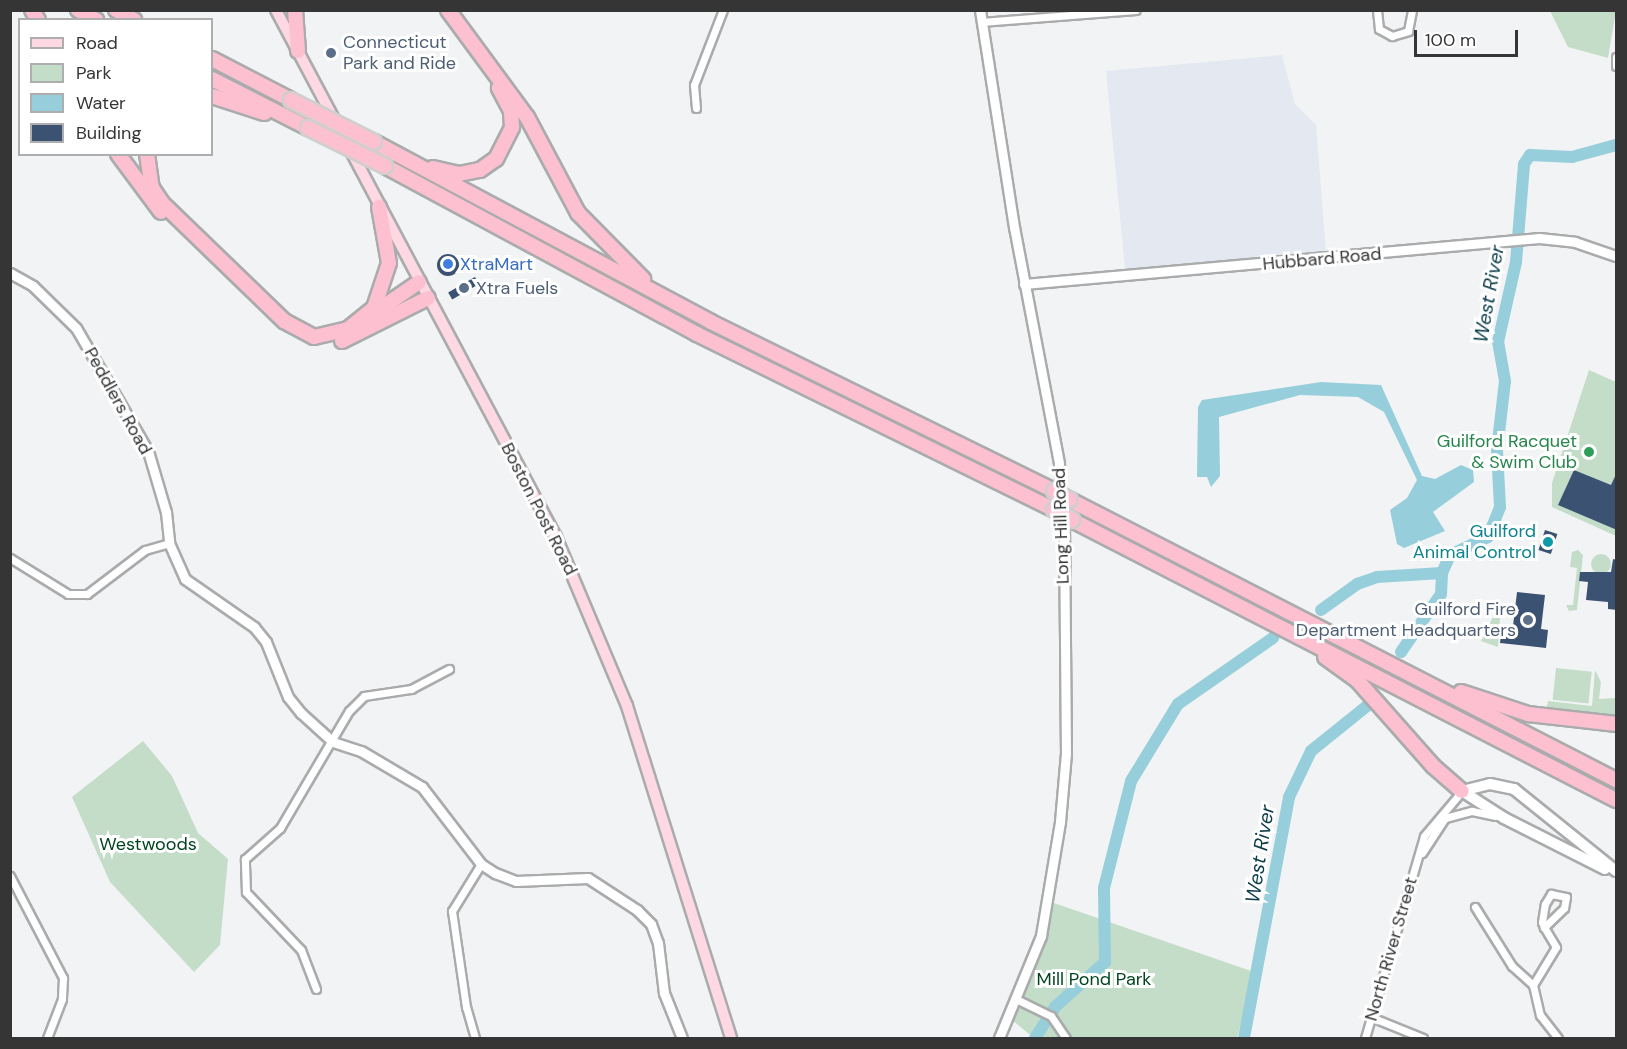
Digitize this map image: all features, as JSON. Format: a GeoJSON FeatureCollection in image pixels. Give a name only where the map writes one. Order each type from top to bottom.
{"type":"FeatureCollection","features":[{"type":"Feature","properties":{"kind":"highway"},"geometry":{"type":"LineString","coordinates":[[78,10],[92,18]]}},
{"type":"Feature","properties":{"kind":"highway"},"geometry":{"type":"LineString","coordinates":[[116,10],[130,18]]}},
{"type":"Feature","properties":{"kind":"highway"},"geometry":{"type":"LineString","coordinates":[[295,10],[298,51]]}},
{"type":"Feature","properties":{"kind":"highway"},"geometry":{"type":"LineString","coordinates":[[374,142],[459,174],[480,170],[507,144],[511,111],[501,92],[439,10]]}},
{"type":"Feature","properties":{"kind":"highway"},"geometry":{"type":"LineString","coordinates":[[448,10],[527,117],[565,191],[598,237],[645,280],[711,322]]}},
{"type":"Feature","properties":{"kind":"highway"},"geometry":{"type":"LineString","coordinates":[[213,60],[374,142],[711,322],[1054,491],[1617,780]]}},
{"type":"Feature","properties":{"kind":"highway"},"geometry":{"type":"LineString","coordinates":[[213,80],[385,166],[697,334],[1054,510],[1617,800]]}},
{"type":"Feature","properties":{"kind":"highway"},"geometry":{"type":"LineString","coordinates":[[213,96],[308,128]]}},
{"type":"Feature","properties":{"kind":"highway"},"geometry":{"type":"LineString","coordinates":[[119,156],[149,200],[294,338],[327,344],[346,340],[428,298]]}},
{"type":"Feature","properties":{"kind":"highway"},"geometry":{"type":"LineString","coordinates":[[147,156],[153,188],[162,202],[284,321],[314,337],[348,329],[419,282]]}},
{"type":"Feature","properties":{"kind":"highway"},"geometry":{"type":"LineString","coordinates":[[348,329],[374,308],[384,287],[389,263],[379,207]]}},
{"type":"Feature","properties":{"kind":"highway"},"geometry":{"type":"LineString","coordinates":[[1251,612],[1357,680],[1462,791]]}},
{"type":"Feature","properties":{"kind":"highway"},"geometry":{"type":"LineString","coordinates":[[1364,651],[1502,707],[1617,724]]}},
{"type":"Feature","properties":{"kind":"main road","name":"Boston Post Road"},"geometry":{"type":"LineString","coordinates":[[276,10],[556,537],[623,695],[731,1038]]}},
{"type":"Feature","properties":{"kind":"main road","name":"North River Street"},"geometry":{"type":"LineString","coordinates":[[1462,791],[1490,784],[1514,789],[1617,872]]}},
{"type":"Feature","properties":{"kind":"main road","name":"North River Street"},"geometry":{"type":"LineString","coordinates":[[1462,791],[1504,818],[1617,872]]}},
{"type":"Feature","properties":{"kind":"street"},"geometry":{"type":"LineString","coordinates":[[696,108],[694,85],[723,10]]}},
{"type":"Feature","properties":{"kind":"street","name":"Long Hill Road"},"geometry":{"type":"LineString","coordinates":[[980,10],[1024,284],[1062,483],[1066,753],[1048,908],[1016,999],[999,1038]]}},
{"type":"Feature","properties":{"kind":"street"},"geometry":{"type":"LineString","coordinates":[[981,22],[1136,10]]}},
{"type":"Feature","properties":{"kind":"street"},"geometry":{"type":"LineString","coordinates":[[1377,10],[1379,29],[1392,36],[1408,31],[1412,10]]}},
{"type":"Feature","properties":{"kind":"street"},"geometry":{"type":"LineString","coordinates":[[1617,57],[1617,66]]}},
{"type":"Feature","properties":{"kind":"street","name":"Hubbard Road"},"geometry":{"type":"LineString","coordinates":[[1024,284],[1539,238],[1575,242],[1617,256]]}},
{"type":"Feature","properties":{"kind":"street","name":"Peddlers Road"},"geometry":{"type":"LineString","coordinates":[[10,273],[60,309],[91,352],[152,459],[170,543],[185,579],[254,627],[266,642],[288,697],[333,742],[396,769],[422,787],[481,864],[516,881],[588,878],[637,910],[651,924],[658,943],[664,993],[682,1038]]}},
{"type":"Feature","properties":{"kind":"street"},"geometry":{"type":"LineString","coordinates":[[10,558],[68,594],[87,594],[145,550],[170,543]]}},
{"type":"Feature","properties":{"kind":"street"},"geometry":{"type":"LineString","coordinates":[[316,989],[301,951],[246,892],[243,875],[245,859],[280,828],[333,742],[349,711],[364,696],[411,689],[449,669]]}},
{"type":"Feature","properties":{"kind":"street","name":"North River Street"},"geometry":{"type":"LineString","coordinates":[[1365,1038],[1417,860],[1430,825],[1462,791]]}},
{"type":"Feature","properties":{"kind":"street","name":"North River Street"},"geometry":{"type":"LineString","coordinates":[[1417,860],[1449,816],[1478,811],[1504,818]]}},
{"type":"Feature","properties":{"kind":"street"},"geometry":{"type":"LineString","coordinates":[[475,1038],[466,1007],[453,912],[481,864]]}},
{"type":"Feature","properties":{"kind":"street"},"geometry":{"type":"LineString","coordinates":[[10,876],[63,978],[62,999],[47,1038]]}},
{"type":"Feature","properties":{"kind":"street"},"geometry":{"type":"LineString","coordinates":[[1533,985],[1556,947],[1544,927],[1541,916],[1548,896],[1566,897],[1564,908],[1544,927]]}},
{"type":"Feature","properties":{"kind":"street"},"geometry":{"type":"LineString","coordinates":[[1475,907],[1512,966],[1533,985],[1540,1016],[1558,1038]]}},
{"type":"Feature","properties":{"kind":"street"},"geometry":{"type":"LineString","coordinates":[[1016,999],[1048,1014],[1066,1038]]}},
{"type":"Feature","properties":{"kind":"street"},"geometry":{"type":"LineString","coordinates":[[1371,1017],[1414,1038],[1423,1038]]}},
{"type":"Feature","properties":{"kind":"shaded area"},"geometry":{"type":"Polygon","coordinates":[[[1282,55],[1295,104],[1316,125],[1326,252],[1125,269],[1106,71],[1282,55]]]}},
{"type":"Feature","properties":{"kind":"green space"},"geometry":{"type":"Polygon","coordinates":[[[1550,11],[1616,11],[1608,58],[1568,47],[1550,11]]]}},
{"type":"Feature","properties":{"kind":"green space","name":"Guilford Racquet & Swim Club"},"geometry":{"type":"Polygon","coordinates":[[[1589,370],[1616,382],[1616,536],[1552,507],[1552,483],[1589,370]]]}},
{"type":"Feature","properties":{"kind":"green space"},"geometry":{"type":"Polygon","coordinates":[[[1578,550],[1583,555],[1577,610],[1569,611],[1566,605],[1573,605],[1577,568],[1570,567],[1572,552],[1578,550]]]}},
{"type":"Feature","properties":{"kind":"green space"},"geometry":{"type":"Polygon","coordinates":[[[1601,554],[1608,557],[1611,564],[1608,571],[1601,574],[1594,571],[1591,564],[1594,557],[1601,554]]]}},
{"type":"Feature","properties":{"kind":"green space"},"geometry":{"type":"Polygon","coordinates":[[[1493,617],[1500,618],[1498,647],[1481,641],[1493,617]]]}},
{"type":"Feature","properties":{"kind":"green space"},"geometry":{"type":"Polygon","coordinates":[[[1556,668],[1592,672],[1588,704],[1553,700],[1556,668]]]}},
{"type":"Feature","properties":{"kind":"green space"},"geometry":{"type":"Polygon","coordinates":[[[1595,670],[1601,682],[1599,699],[1616,698],[1616,719],[1546,711],[1548,701],[1592,706],[1595,670]]]}},
{"type":"Feature","properties":{"kind":"green space","name":"Westwoods"},"geometry":{"type":"Polygon","coordinates":[[[143,741],[172,776],[198,833],[228,859],[220,945],[194,972],[110,882],[72,797],[143,741]]]}},
{"type":"Feature","properties":{"kind":"green space","name":"Mill Pond Park"},"geometry":{"type":"Polygon","coordinates":[[[1054,903],[1254,972],[1237,1038],[1034,1038],[1012,1020],[1054,903]]]}},
{"type":"Feature","properties":{"kind":"water"},"geometry":{"type":"Polygon","coordinates":[[[1321,382],[1381,385],[1422,476],[1435,479],[1461,465],[1473,470],[1474,482],[1433,512],[1445,531],[1404,548],[1397,544],[1390,510],[1407,498],[1417,480],[1384,412],[1358,397],[1300,395],[1219,417],[1220,476],[1211,487],[1207,477],[1197,477],[1198,407],[1202,400],[1321,382]]]}},
{"type":"Feature","properties":{"kind":"building","name":"XtraMart"},"geometry":{"type":"Polygon","coordinates":[[[448,254],[458,261],[459,265],[452,275],[448,276],[438,269],[437,265],[444,255],[448,254]]]}},
{"type":"Feature","properties":{"kind":"building","name":"Xtra Fuels"},"geometry":{"type":"Polygon","coordinates":[[[475,277],[479,284],[452,299],[448,292],[475,277]]]}},
{"type":"Feature","properties":{"kind":"building","name":"Guilford Racquet & Swim Club"},"geometry":{"type":"Polygon","coordinates":[[[1574,470],[1611,485],[1617,472],[1617,530],[1558,505],[1574,470]]]}},
{"type":"Feature","properties":{"kind":"building","name":"Guilford Animal Control"},"geometry":{"type":"Polygon","coordinates":[[[1545,530],[1557,534],[1551,554],[1539,550],[1545,530]]]}},
{"type":"Feature","properties":{"kind":"building"},"geometry":{"type":"Polygon","coordinates":[[[1613,559],[1617,560],[1617,610],[1608,609],[1608,602],[1586,600],[1588,582],[1579,581],[1580,572],[1611,572],[1613,559]]]}},
{"type":"Feature","properties":{"kind":"building","name":"Guilford Fire Department Headquarters"},"geometry":{"type":"Polygon","coordinates":[[[1517,592],[1545,595],[1541,629],[1548,630],[1546,648],[1500,643],[1502,625],[1513,626],[1517,592]]]}},
{"type":"Feature","properties":{"kind":"waterway","name":"West River"},"geometry":{"type":"LineString","coordinates":[[1442,573],[1450,555],[1488,537],[1500,507],[1497,450],[1505,381],[1498,342],[1516,262],[1524,164],[1530,155],[1572,157],[1616,145]]}},
{"type":"Feature","properties":{"kind":"waterway"},"geometry":{"type":"LineString","coordinates":[[1321,610],[1357,584],[1377,577],[1442,573]]}},
{"type":"Feature","properties":{"kind":"waterway"},"geometry":{"type":"LineString","coordinates":[[1401,652],[1441,594],[1442,573]]}},
{"type":"Feature","properties":{"kind":"waterway"},"geometry":{"type":"LineString","coordinates":[[1035,1038],[1056,1006],[1105,962],[1104,888],[1131,781],[1178,704],[1273,638]]}},
{"type":"Feature","properties":{"kind":"waterway","name":"West River"},"geometry":{"type":"LineString","coordinates":[[1244,1038],[1289,797],[1311,751],[1367,706]]}},
{"type":"Feature","properties":{"kind":"place","name":"Connecticut Park and Ride"},"geometry":{"type":"Point","coordinates":[331,53]}},
{"type":"Feature","properties":{"kind":"place","name":"XtraMart"},"geometry":{"type":"Point","coordinates":[448,264]}},
{"type":"Feature","properties":{"kind":"place","name":"Xtra Fuels"},"geometry":{"type":"Point","coordinates":[464,288]}},
{"type":"Feature","properties":{"kind":"place","name":"Guilford Racquet & Swim Club"},"geometry":{"type":"Point","coordinates":[1589,452]}},
{"type":"Feature","properties":{"kind":"place","name":"Guilford Animal Control"},"geometry":{"type":"Point","coordinates":[1548,542]}},
{"type":"Feature","properties":{"kind":"place","name":"Guilford Fire Department Headquarters"},"geometry":{"type":"Point","coordinates":[1528,620]}}]}
